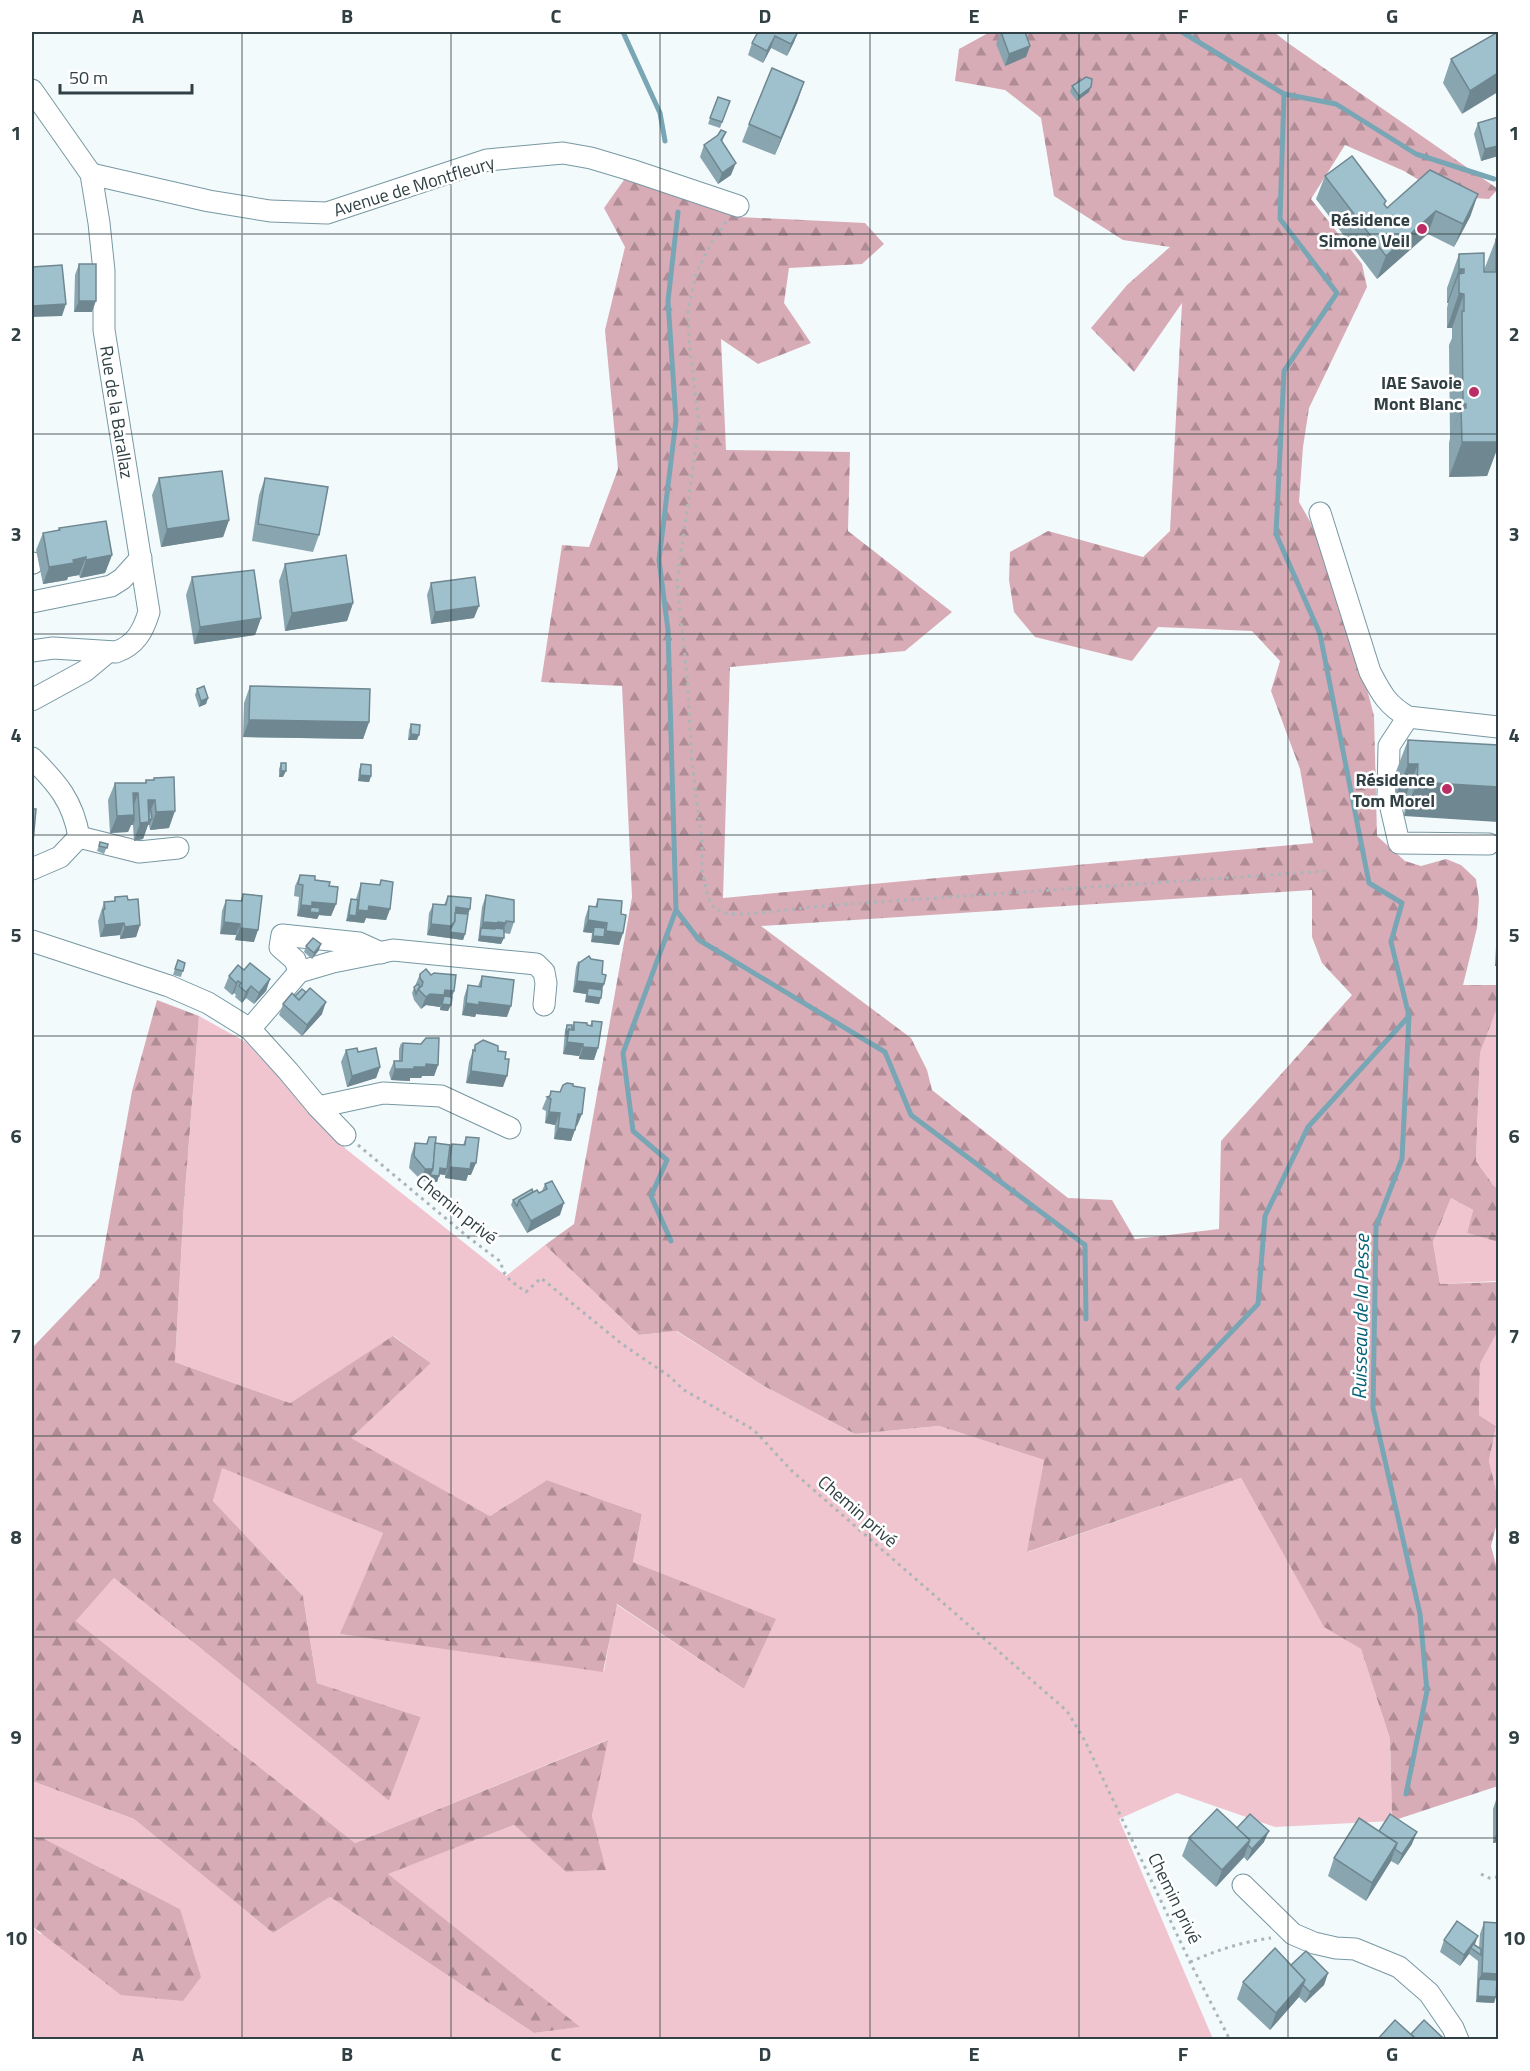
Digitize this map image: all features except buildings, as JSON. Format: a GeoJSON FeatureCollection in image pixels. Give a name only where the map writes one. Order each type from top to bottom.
{"type":"FeatureCollection","features":[{"type":"Feature","properties":{"kind":"street","name":"Rue de la Barallaz"},"geometry":{"type":"LineString","coordinates":[[32,90],[91,174],[104,271],[104,330],[149,612],[144,630],[137,640],[125,649],[116,652],[53,648],[32,651]]}},
{"type":"Feature","properties":{"kind":"street","name":"Avenue de Montfleury"},"geometry":{"type":"LineString","coordinates":[[91,174],[210,201],[270,211],[327,213],[487,160],[563,153],[631,170],[738,206]]}},
{"type":"Feature","properties":{"kind":"street"},"geometry":{"type":"LineString","coordinates":[[1320,513],[1370,672],[1382,694],[1395,710],[1408,717],[1498,727]]}},
{"type":"Feature","properties":{"kind":"street"},"geometry":{"type":"LineString","coordinates":[[32,602],[111,586],[122,579],[141,558]]}},
{"type":"Feature","properties":{"kind":"street"},"geometry":{"type":"LineString","coordinates":[[32,700],[85,671],[108,652]]}},
{"type":"Feature","properties":{"kind":"street"},"geometry":{"type":"LineString","coordinates":[[1408,717],[1389,746],[1388,795],[1399,843],[1489,844]]}},
{"type":"Feature","properties":{"kind":"street"},"geometry":{"type":"LineString","coordinates":[[32,758],[64,794],[76,816],[80,837]]}},
{"type":"Feature","properties":{"kind":"street"},"geometry":{"type":"LineString","coordinates":[[80,837],[139,852],[178,848]]}},
{"type":"Feature","properties":{"kind":"street"},"geometry":{"type":"LineString","coordinates":[[32,869],[60,857],[80,837]]}},
{"type":"Feature","properties":{"kind":"street"},"geometry":{"type":"LineString","coordinates":[[299,972],[295,960],[280,948],[282,935],[359,943],[381,953]]}},
{"type":"Feature","properties":{"kind":"street"},"geometry":{"type":"LineString","coordinates":[[32,941],[169,986],[208,1003],[250,1029],[345,1135]]}},
{"type":"Feature","properties":{"kind":"street"},"geometry":{"type":"LineString","coordinates":[[250,1029],[299,972],[333,962],[393,950],[536,964],[544,972],[546,983],[544,1005]]}},
{"type":"Feature","properties":{"kind":"street"},"geometry":{"type":"LineString","coordinates":[[318,1107],[383,1093],[441,1096],[510,1128]]}},
{"type":"Feature","properties":{"kind":"street"},"geometry":{"type":"LineString","coordinates":[[1243,1885],[1293,1934],[1314,1943],[1335,1948],[1355,1949],[1399,1966],[1429,1993],[1454,2028],[1458,2040]]}},
{"type":"Feature","properties":{"kind":"path"},"geometry":{"type":"LineString","coordinates":[[738,206],[710,245],[696,274],[688,311],[689,342],[699,423],[677,582],[687,676],[692,764],[702,840],[702,871],[708,897],[714,908],[728,914],[746,914],[846,904],[1326,871]]}},
{"type":"Feature","properties":{"kind":"path","name":"Chemin privé"},"geometry":{"type":"LineString","coordinates":[[345,1135],[501,1262],[502,1271],[510,1281],[526,1292],[541,1278],[622,1344],[669,1376],[684,1390],[754,1430],[792,1471],[1067,1711],[1085,1741],[1230,2040]]}},
{"type":"Feature","properties":{"kind":"path"},"geometry":{"type":"LineString","coordinates":[[1480,1874],[1490,1878],[1498,1877]]}},
{"type":"Feature","properties":{"kind":"path"},"geometry":{"type":"LineString","coordinates":[[1191,1962],[1242,1942],[1293,1934]]}},
{"type":"Feature","properties":{"kind":"shaded area"},"geometry":{"type":"Polygon","coordinates":[[[1498,1006],[1498,1188],[1494,1186],[1476,1161],[1480,1053],[1498,1006]]]}},
{"type":"Feature","properties":{"kind":"shaded area"},"geometry":{"type":"Polygon","coordinates":[[[199,1016],[246,1042],[346,1149],[506,1276],[545,1245],[639,1335],[676,1331],[762,1385],[855,1434],[939,1426],[1044,1460],[1028,1552],[1241,1478],[1324,1626],[1361,1649],[1390,1739],[1392,1821],[1275,1827],[1177,1793],[1119,1819],[1213,2039],[32,2040],[32,1926],[40,1934],[180,1909],[43,1838],[32,1838],[32,1781],[134,1819],[273,1933],[330,1897],[534,2033],[579,2027],[387,1874],[514,1825],[566,1872],[605,1870],[592,1816],[607,1740],[355,1843],[76,1621],[114,1578],[389,1801],[421,1717],[317,1683],[303,1596],[213,1501],[221,1467],[383,1533],[341,1634],[604,1671],[616,1604],[744,1689],[775,1620],[633,1562],[642,1514],[547,1480],[490,1516],[350,1438],[431,1363],[394,1336],[290,1403],[175,1362],[184,1204],[199,1016]]]}},
{"type":"Feature","properties":{"kind":"shaded area"},"geometry":{"type":"Polygon","coordinates":[[[1451,1198],[1473,1210],[1467,1233],[1498,1242],[1498,1281],[1440,1284],[1433,1242],[1451,1198]]]}},
{"type":"Feature","properties":{"kind":"shaded area"},"geometry":{"type":"Polygon","coordinates":[[[1498,1331],[1498,1498],[1489,1461],[1496,1426],[1479,1415],[1480,1364],[1498,1331]]]}},
{"type":"Feature","properties":{"kind":"green space"},"geometry":{"type":"Polygon","coordinates":[[[990,32],[1274,32],[1498,189],[1489,199],[1445,196],[1404,171],[1345,145],[1311,199],[1362,264],[1367,287],[1309,408],[1303,447],[1299,502],[1323,544],[1350,623],[1374,716],[1377,836],[1405,861],[1421,866],[1446,859],[1461,865],[1476,879],[1479,899],[1477,928],[1463,985],[1498,985],[1498,1006],[1480,1053],[1476,1161],[1494,1186],[1498,1188],[1498,1242],[1467,1233],[1473,1210],[1451,1198],[1433,1242],[1440,1284],[1498,1282],[1498,1331],[1480,1364],[1479,1415],[1496,1426],[1489,1461],[1498,1498],[1498,1519],[1491,1546],[1498,1572],[1498,1786],[1392,1821],[1390,1739],[1361,1649],[1324,1627],[1241,1478],[1027,1552],[1044,1460],[939,1426],[855,1434],[762,1385],[677,1331],[639,1335],[545,1245],[574,1224],[632,897],[622,686],[541,682],[562,545],[589,547],[618,469],[605,330],[625,247],[604,208],[631,170],[739,217],[865,223],[884,244],[862,264],[789,268],[784,303],[811,343],[758,364],[721,339],[726,450],[850,452],[848,531],[952,612],[905,651],[730,667],[723,898],[1313,843],[1300,769],[1271,691],[1280,661],[1252,631],[1158,627],[1132,661],[1035,637],[1014,612],[1009,580],[1010,552],[1048,531],[1143,557],[1170,531],[1182,303],[1134,372],[1091,328],[1127,285],[1170,247],[1123,240],[1054,196],[1041,118],[1005,90],[955,81],[959,49],[990,32]],[[1312,890],[761,926],[911,1038],[927,1070],[932,1090],[1068,1198],[1112,1200],[1135,1239],[1219,1229],[1221,1141],[1352,995],[1322,963],[1312,937],[1312,890]]]}},
{"type":"Feature","properties":{"kind":"green space"},"geometry":{"type":"Polygon","coordinates":[[[157,1000],[199,1016],[184,1204],[175,1362],[290,1403],[393,1336],[431,1363],[351,1438],[490,1516],[547,1480],[642,1514],[633,1562],[776,1619],[744,1689],[617,1604],[603,1672],[340,1634],[383,1533],[222,1468],[213,1501],[303,1596],[317,1683],[421,1717],[389,1801],[114,1578],[76,1621],[355,1843],[608,1740],[592,1816],[606,1870],[566,1872],[514,1825],[388,1874],[580,2027],[534,2033],[330,1897],[273,1933],[134,1819],[32,1781],[32,1348],[99,1278],[132,1091],[157,1000]]]}},
{"type":"Feature","properties":{"kind":"green space"},"geometry":{"type":"Polygon","coordinates":[[[32,1838],[43,1838],[180,1909],[201,1977],[183,2001],[121,1995],[32,1926],[32,1838]]]}},
{"type":"Feature","properties":{"kind":"waterway"},"geometry":{"type":"LineString","coordinates":[[623,32],[660,113],[665,141]]}},
{"type":"Feature","properties":{"kind":"waterway","name":"Ruisseau de la Pesse"},"geometry":{"type":"LineString","coordinates":[[1182,32],[1284,94],[1280,219],[1337,293],[1284,371],[1276,534],[1320,634],[1369,883],[1402,903],[1391,942],[1409,1016],[1402,1159],[1376,1227],[1373,1408],[1420,1614],[1427,1691],[1406,1794]]}},
{"type":"Feature","properties":{"kind":"waterway"},"geometry":{"type":"LineString","coordinates":[[1284,94],[1336,104],[1416,154],[1494,179]]}},
{"type":"Feature","properties":{"kind":"waterway"},"geometry":{"type":"LineString","coordinates":[[678,212],[668,301],[676,420],[659,560],[668,630],[676,910],[699,940],[885,1052],[911,1115],[1085,1245],[1086,1319]]}},
{"type":"Feature","properties":{"kind":"waterway"},"geometry":{"type":"LineString","coordinates":[[671,1241],[651,1196],[667,1160],[633,1131],[623,1053],[676,910]]}},
{"type":"Feature","properties":{"kind":"waterway"},"geometry":{"type":"LineString","coordinates":[[1178,1388],[1258,1304],[1265,1216],[1308,1127],[1409,1016]]}},
{"type":"Feature","properties":{"kind":"place","name":"Résidence Simone Veil"},"geometry":{"type":"Point","coordinates":[1422,229]}},
{"type":"Feature","properties":{"kind":"place","name":"IAE Savoie Mont Blanc"},"geometry":{"type":"Point","coordinates":[1474,392]}},
{"type":"Feature","properties":{"kind":"place","name":"Résidence Tom Morel"},"geometry":{"type":"Point","coordinates":[1447,789]}}]}
